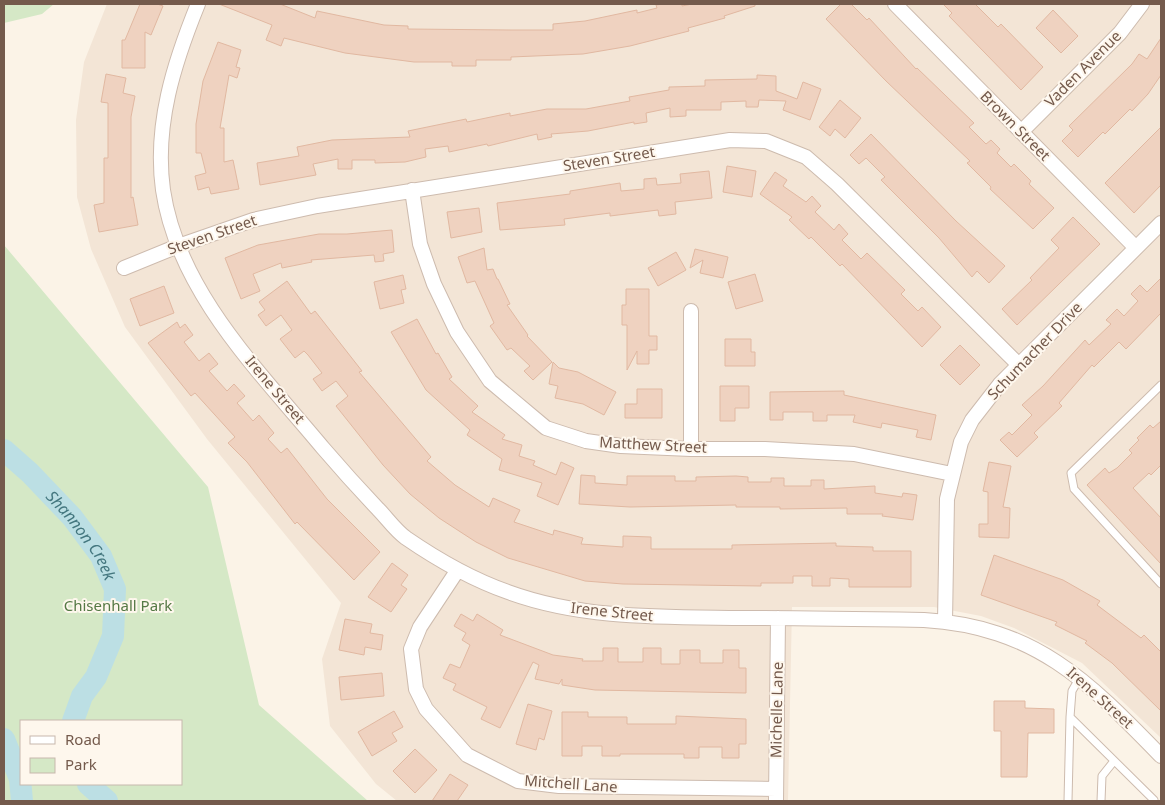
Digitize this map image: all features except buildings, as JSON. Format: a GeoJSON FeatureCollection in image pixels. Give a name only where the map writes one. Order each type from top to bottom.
{"type":"FeatureCollection","features":[{"type":"Feature","properties":{"kind":"street","name":"Irene Street"},"geometry":{"type":"LineString","coordinates":[[198,4],[173,70],[163,122],[160,155],[163,190],[171,228],[178,246],[207,301],[230,335],[339,467],[404,536],[434,554],[457,572],[510,593],[572,609],[648,617],[945,622],[989,631],[1022,643],[1080,677],[1104,698],[1161,756]]}},
{"type":"Feature","properties":{"kind":"street","name":"Brown Street"},"geometry":{"type":"LineString","coordinates":[[895,4],[1136,248]]}},
{"type":"Feature","properties":{"kind":"street","name":"Vaden Avenue"},"geometry":{"type":"LineString","coordinates":[[1021,132],[1120,32],[1142,4]]}},
{"type":"Feature","properties":{"kind":"street","name":"Steven Street"},"geometry":{"type":"LineString","coordinates":[[124,268],[178,246],[253,220],[317,206],[730,140],[766,141],[806,157],[837,184],[896,246],[1019,366]]}},
{"type":"Feature","properties":{"kind":"street","name":"Matthew Street"},"geometry":{"type":"LineString","coordinates":[[412,190],[420,244],[434,284],[457,332],[490,381],[546,428],[586,441],[621,446],[691,449],[765,449],[854,454],[952,474]]}},
{"type":"Feature","properties":{"kind":"street","name":"Schumacher Drive"},"geometry":{"type":"LineString","coordinates":[[945,622],[947,499],[961,442],[972,420],[988,397],[1161,223]]}},
{"type":"Feature","properties":{"kind":"street"},"geometry":{"type":"LineString","coordinates":[[691,311],[691,449]]}},
{"type":"Feature","properties":{"kind":"street","name":"Mitchell Lane"},"geometry":{"type":"LineString","coordinates":[[457,572],[420,627],[411,649],[416,689],[426,709],[467,755],[518,780],[559,786],[776,795]]}},
{"type":"Feature","properties":{"kind":"street","name":"Michelle Lane"},"geometry":{"type":"LineString","coordinates":[[776,795],[778,618]]}},
{"type":"Feature","properties":{"kind":"lane"},"geometry":{"type":"LineString","coordinates":[[1161,385],[1071,473],[1074,488],[1161,584]]}},
{"type":"Feature","properties":{"kind":"lane"},"geometry":{"type":"LineString","coordinates":[[1068,801],[1072,691],[1080,677]]}},
{"type":"Feature","properties":{"kind":"lane"},"geometry":{"type":"LineString","coordinates":[[1070,718],[1153,801]]}},
{"type":"Feature","properties":{"kind":"lane"},"geometry":{"type":"LineString","coordinates":[[1101,801],[1102,776],[1114,761]]}},
{"type":"Feature","properties":{"kind":"shaded area"},"geometry":{"type":"Polygon","coordinates":[[[107,4],[1161,4],[1161,738],[1082,663],[1014,628],[981,616],[934,607],[792,607],[788,801],[397,801],[376,784],[330,726],[322,659],[341,603],[207,439],[125,327],[91,249],[77,197],[76,120],[84,62],[107,4]]]}},
{"type":"Feature","properties":{"kind":"green space"},"geometry":{"type":"Polygon","coordinates":[[[4,4],[54,4],[42,14],[4,23],[4,4]]]}},
{"type":"Feature","properties":{"kind":"green space","name":"Chisenhall Park"},"geometry":{"type":"Polygon","coordinates":[[[4,245],[208,487],[259,705],[368,801],[4,801],[4,245]]]}},
{"type":"Feature","properties":{"kind":"waterway","name":"Shannon Creek"},"geometry":{"type":"LineString","coordinates":[[4,450],[30,473],[72,517],[101,556],[115,589],[113,636],[96,677],[82,696],[73,720]]}},
{"type":"Feature","properties":{"kind":"waterway"},"geometry":{"type":"LineString","coordinates":[[4,739],[20,779]]}},
{"type":"Feature","properties":{"kind":"waterway"},"geometry":{"type":"LineString","coordinates":[[21,785],[22,801]]}},
{"type":"Feature","properties":{"kind":"waterway","name":"Shannon Creek"},"geometry":{"type":"LineString","coordinates":[[89,785],[107,801]]}}]}
